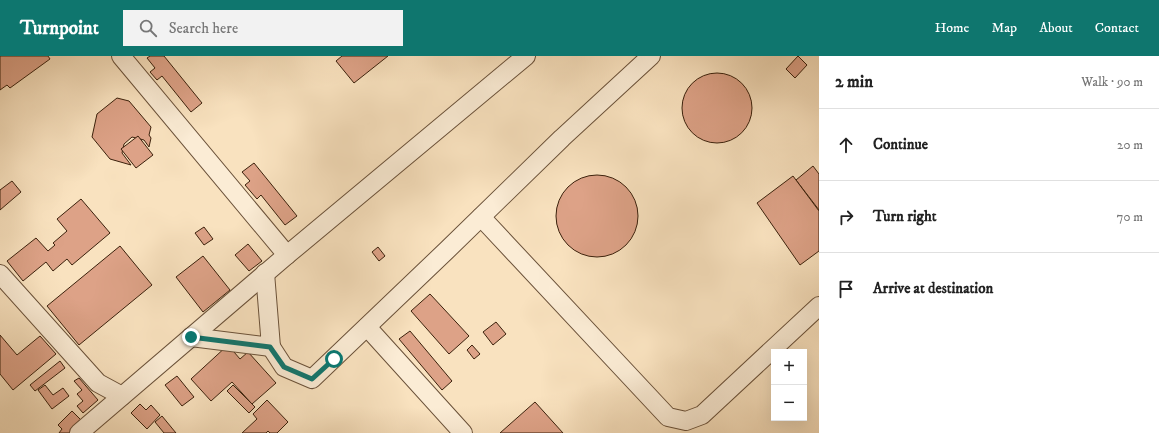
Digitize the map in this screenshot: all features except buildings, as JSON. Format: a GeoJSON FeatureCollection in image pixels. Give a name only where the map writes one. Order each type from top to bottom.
{"type":"FeatureCollection","features":[{"type":"Feature","properties":{"kind":"lane"},"geometry":{"type":"LineString","coordinates":[[121,56],[287,255]]}},
{"type":"Feature","properties":{"kind":"lane"},"geometry":{"type":"LineString","coordinates":[[79,433],[287,255],[526,56]]}},
{"type":"Feature","properties":{"kind":"lane"},"geometry":{"type":"LineString","coordinates":[[265,274],[270,347],[284,367],[312,379],[562,138],[651,56]]}},
{"type":"Feature","properties":{"kind":"lane"},"geometry":{"type":"LineString","coordinates":[[481,217],[668,417],[686,421],[702,415],[819,306]]}},
{"type":"Feature","properties":{"kind":"lane"},"geometry":{"type":"LineString","coordinates":[[0,274],[98,383],[122,396]]}},
{"type":"Feature","properties":{"kind":"lane"},"geometry":{"type":"LineString","coordinates":[[367,327],[464,433]]}},
{"type":"Feature","properties":{"kind":"lane"},"geometry":{"type":"LineString","coordinates":[[191,337],[270,347]]}},
{"type":"Feature","properties":{"kind":"route"},"geometry":{"type":"LineString","coordinates":[[191,337],[270,347],[284,367],[312,379],[334,359]]}}]}
